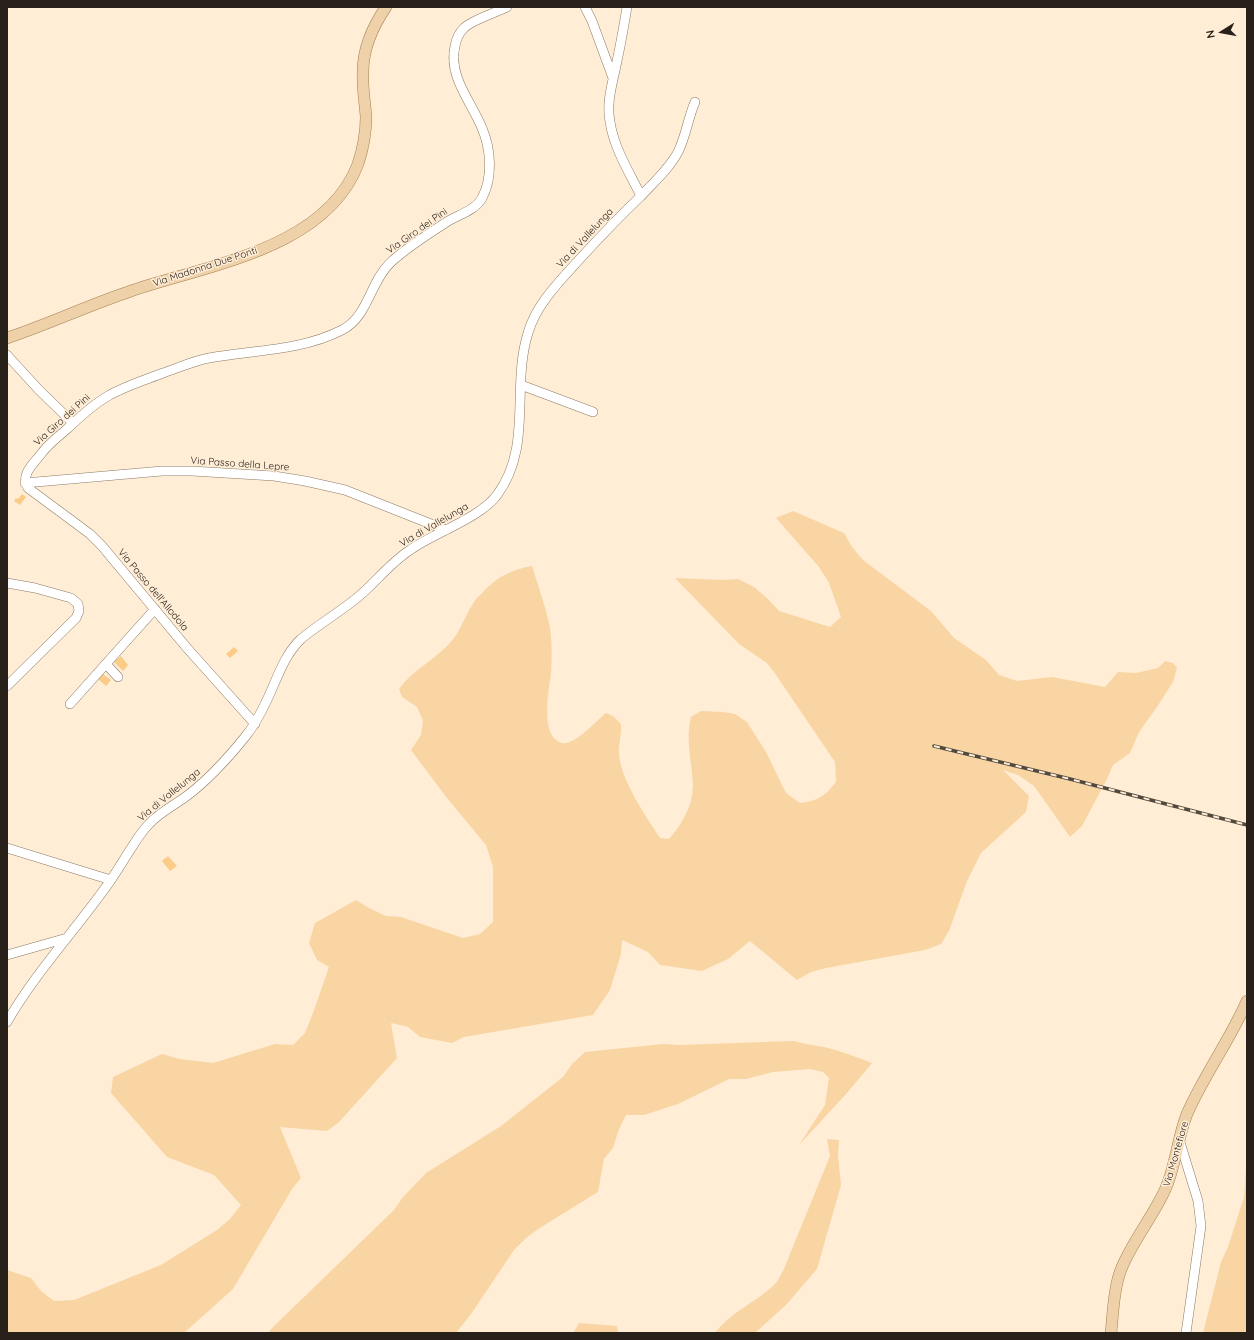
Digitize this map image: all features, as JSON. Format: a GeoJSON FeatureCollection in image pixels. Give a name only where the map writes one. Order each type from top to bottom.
{"type":"FeatureCollection","features":[{"type":"Feature","properties":{"kind":"main road","name":"Via Madonna Due Ponti"},"geometry":{"type":"LineString","coordinates":[[7,338],[132,290],[247,256],[285,238],[317,219],[327,211],[349,182],[363,148],[366,116],[363,86],[363,62],[372,30],[386,7]]}},
{"type":"Feature","properties":{"kind":"main road","name":"Via Montefiore"},"geometry":{"type":"LineString","coordinates":[[1111,1333],[1115,1298],[1122,1267],[1164,1192],[1174,1163],[1179,1138],[1193,1103],[1247,1001]]}},
{"type":"Feature","properties":{"kind":"street","name":"Via Giro dei Pini"},"geometry":{"type":"LineString","coordinates":[[25,483],[26,474],[40,454],[73,423],[96,404],[115,392],[208,358],[289,347],[322,338],[342,330],[358,318],[379,277],[392,262],[412,245],[477,204],[483,196],[487,184],[489,164],[487,146],[482,128],[457,79],[454,63],[455,48],[460,33],[466,26],[507,7]]}},
{"type":"Feature","properties":{"kind":"street"},"geometry":{"type":"LineString","coordinates":[[585,7],[592,21],[613,79]]}},
{"type":"Feature","properties":{"kind":"street"},"geometry":{"type":"LineString","coordinates":[[627,7],[609,99],[611,126],[621,157],[641,196]]}},
{"type":"Feature","properties":{"kind":"street","name":"Via di Vallelunga"},"geometry":{"type":"LineString","coordinates":[[7,1022],[31,983],[111,880],[138,836],[146,826],[188,795],[205,780],[242,740],[266,704],[286,658],[292,648],[307,634],[360,596],[406,553],[480,510],[490,503],[498,493],[515,460],[518,446],[523,360],[527,336],[534,318],[542,304],[566,274],[663,173],[676,156],[682,143],[695,102]]}},
{"type":"Feature","properties":{"kind":"street"},"geometry":{"type":"LineString","coordinates":[[7,355],[39,390],[73,423]]}},
{"type":"Feature","properties":{"kind":"street"},"geometry":{"type":"LineString","coordinates":[[521,385],[592,412]]}},
{"type":"Feature","properties":{"kind":"street","name":"Via Passo della Lepre"},"geometry":{"type":"LineString","coordinates":[[25,483],[147,471],[192,471],[298,479],[345,490],[446,530]]}},
{"type":"Feature","properties":{"kind":"street","name":"Via Passo dell'Allodola"},"geometry":{"type":"LineString","coordinates":[[25,483],[29,490],[97,541],[254,724]]}},
{"type":"Feature","properties":{"kind":"street"},"geometry":{"type":"LineString","coordinates":[[7,583],[35,588],[71,598],[78,604],[79,611],[78,616],[7,686]]}},
{"type":"Feature","properties":{"kind":"street"},"geometry":{"type":"LineString","coordinates":[[70,704],[155,610]]}},
{"type":"Feature","properties":{"kind":"street"},"geometry":{"type":"LineString","coordinates":[[106,664],[118,677]]}},
{"type":"Feature","properties":{"kind":"street"},"geometry":{"type":"LineString","coordinates":[[7,848],[111,880]]}},
{"type":"Feature","properties":{"kind":"street"},"geometry":{"type":"LineString","coordinates":[[7,955],[67,938]]}},
{"type":"Feature","properties":{"kind":"street"},"geometry":{"type":"LineString","coordinates":[[1179,1138],[1198,1201],[1201,1226],[1186,1333]]}},
{"type":"Feature","properties":{"kind":"shaded area"},"geometry":{"type":"Polygon","coordinates":[[[22,494],[26,497],[20,505],[14,501],[22,494]]]}},
{"type":"Feature","properties":{"kind":"shaded area"},"geometry":{"type":"Polygon","coordinates":[[[793,511],[844,533],[852,547],[863,560],[931,611],[954,638],[986,660],[999,675],[1017,681],[1052,677],[1105,687],[1118,672],[1136,673],[1158,668],[1165,661],[1173,663],[1177,668],[1173,682],[1139,732],[1130,753],[1113,765],[1082,826],[1070,837],[1034,786],[1018,775],[1003,770],[1029,796],[1026,812],[981,853],[967,881],[949,931],[941,944],[925,950],[826,968],[811,972],[797,980],[750,941],[728,959],[702,971],[660,965],[648,952],[622,940],[621,954],[610,990],[593,1015],[464,1037],[452,1043],[420,1037],[408,1027],[391,1023],[397,1058],[339,1122],[327,1131],[280,1127],[301,1178],[292,1189],[233,1289],[184,1333],[7,1333],[7,1270],[31,1278],[41,1291],[54,1301],[74,1300],[161,1265],[217,1230],[230,1219],[241,1205],[214,1175],[167,1157],[111,1093],[113,1077],[162,1054],[180,1059],[213,1063],[275,1044],[293,1045],[305,1033],[329,967],[317,960],[309,943],[315,923],[356,900],[386,916],[401,917],[463,938],[480,934],[493,922],[493,867],[486,845],[447,798],[411,750],[421,735],[423,721],[417,707],[402,697],[399,689],[416,671],[441,652],[459,631],[475,601],[500,578],[518,569],[532,566],[551,633],[552,650],[547,712],[550,732],[555,739],[562,743],[567,743],[579,737],[606,713],[613,716],[621,724],[619,754],[624,775],[641,809],[660,838],[669,839],[682,821],[689,807],[693,793],[693,785],[689,725],[691,717],[701,711],[735,714],[747,722],[766,752],[786,793],[800,803],[812,801],[821,797],[828,791],[836,782],[835,762],[774,672],[767,663],[739,644],[675,578],[722,580],[738,579],[754,587],[779,611],[830,627],[841,617],[829,583],[819,567],[776,518],[793,511]]]}},
{"type":"Feature","properties":{"kind":"shaded area"},"geometry":{"type":"Polygon","coordinates":[[[234,647],[238,651],[230,658],[226,654],[234,647]]]}},
{"type":"Feature","properties":{"kind":"shaded area"},"geometry":{"type":"Polygon","coordinates":[[[121,656],[128,665],[123,671],[114,662],[121,656]]]}},
{"type":"Feature","properties":{"kind":"shaded area"},"geometry":{"type":"Polygon","coordinates":[[[103,674],[111,680],[106,686],[98,679],[103,674]]]}},
{"type":"Feature","properties":{"kind":"shaded area"},"geometry":{"type":"Polygon","coordinates":[[[168,856],[177,866],[170,871],[162,861],[168,856]]]}},
{"type":"Feature","properties":{"kind":"shaded area"},"geometry":{"type":"Polygon","coordinates":[[[794,1041],[824,1047],[872,1063],[847,1093],[799,1145],[825,1105],[829,1078],[823,1072],[810,1069],[773,1072],[746,1079],[729,1079],[678,1104],[644,1115],[626,1115],[619,1129],[613,1148],[604,1159],[598,1192],[526,1238],[514,1250],[471,1314],[456,1333],[268,1333],[394,1210],[403,1197],[426,1173],[501,1126],[563,1077],[572,1064],[585,1052],[663,1044],[680,1045],[794,1041]]]}},
{"type":"Feature","properties":{"kind":"shaded area"},"geometry":{"type":"Polygon","coordinates":[[[827,1139],[839,1140],[838,1155],[841,1185],[817,1269],[786,1305],[755,1333],[715,1333],[735,1314],[774,1285],[783,1271],[830,1156],[827,1139]]]}},
{"type":"Feature","properties":{"kind":"shaded area"},"geometry":{"type":"Polygon","coordinates":[[[1247,1155],[1247,1333],[1203,1333],[1221,1262],[1228,1247],[1244,1197],[1247,1155]]]}},
{"type":"Feature","properties":{"kind":"shaded area"},"geometry":{"type":"Polygon","coordinates":[[[579,1323],[617,1326],[618,1333],[573,1333],[579,1323]]]}},
{"type":"Feature","properties":{"kind":"railway"},"geometry":{"type":"LineString","coordinates":[[934,746],[1070,779],[1247,825]]}}]}
